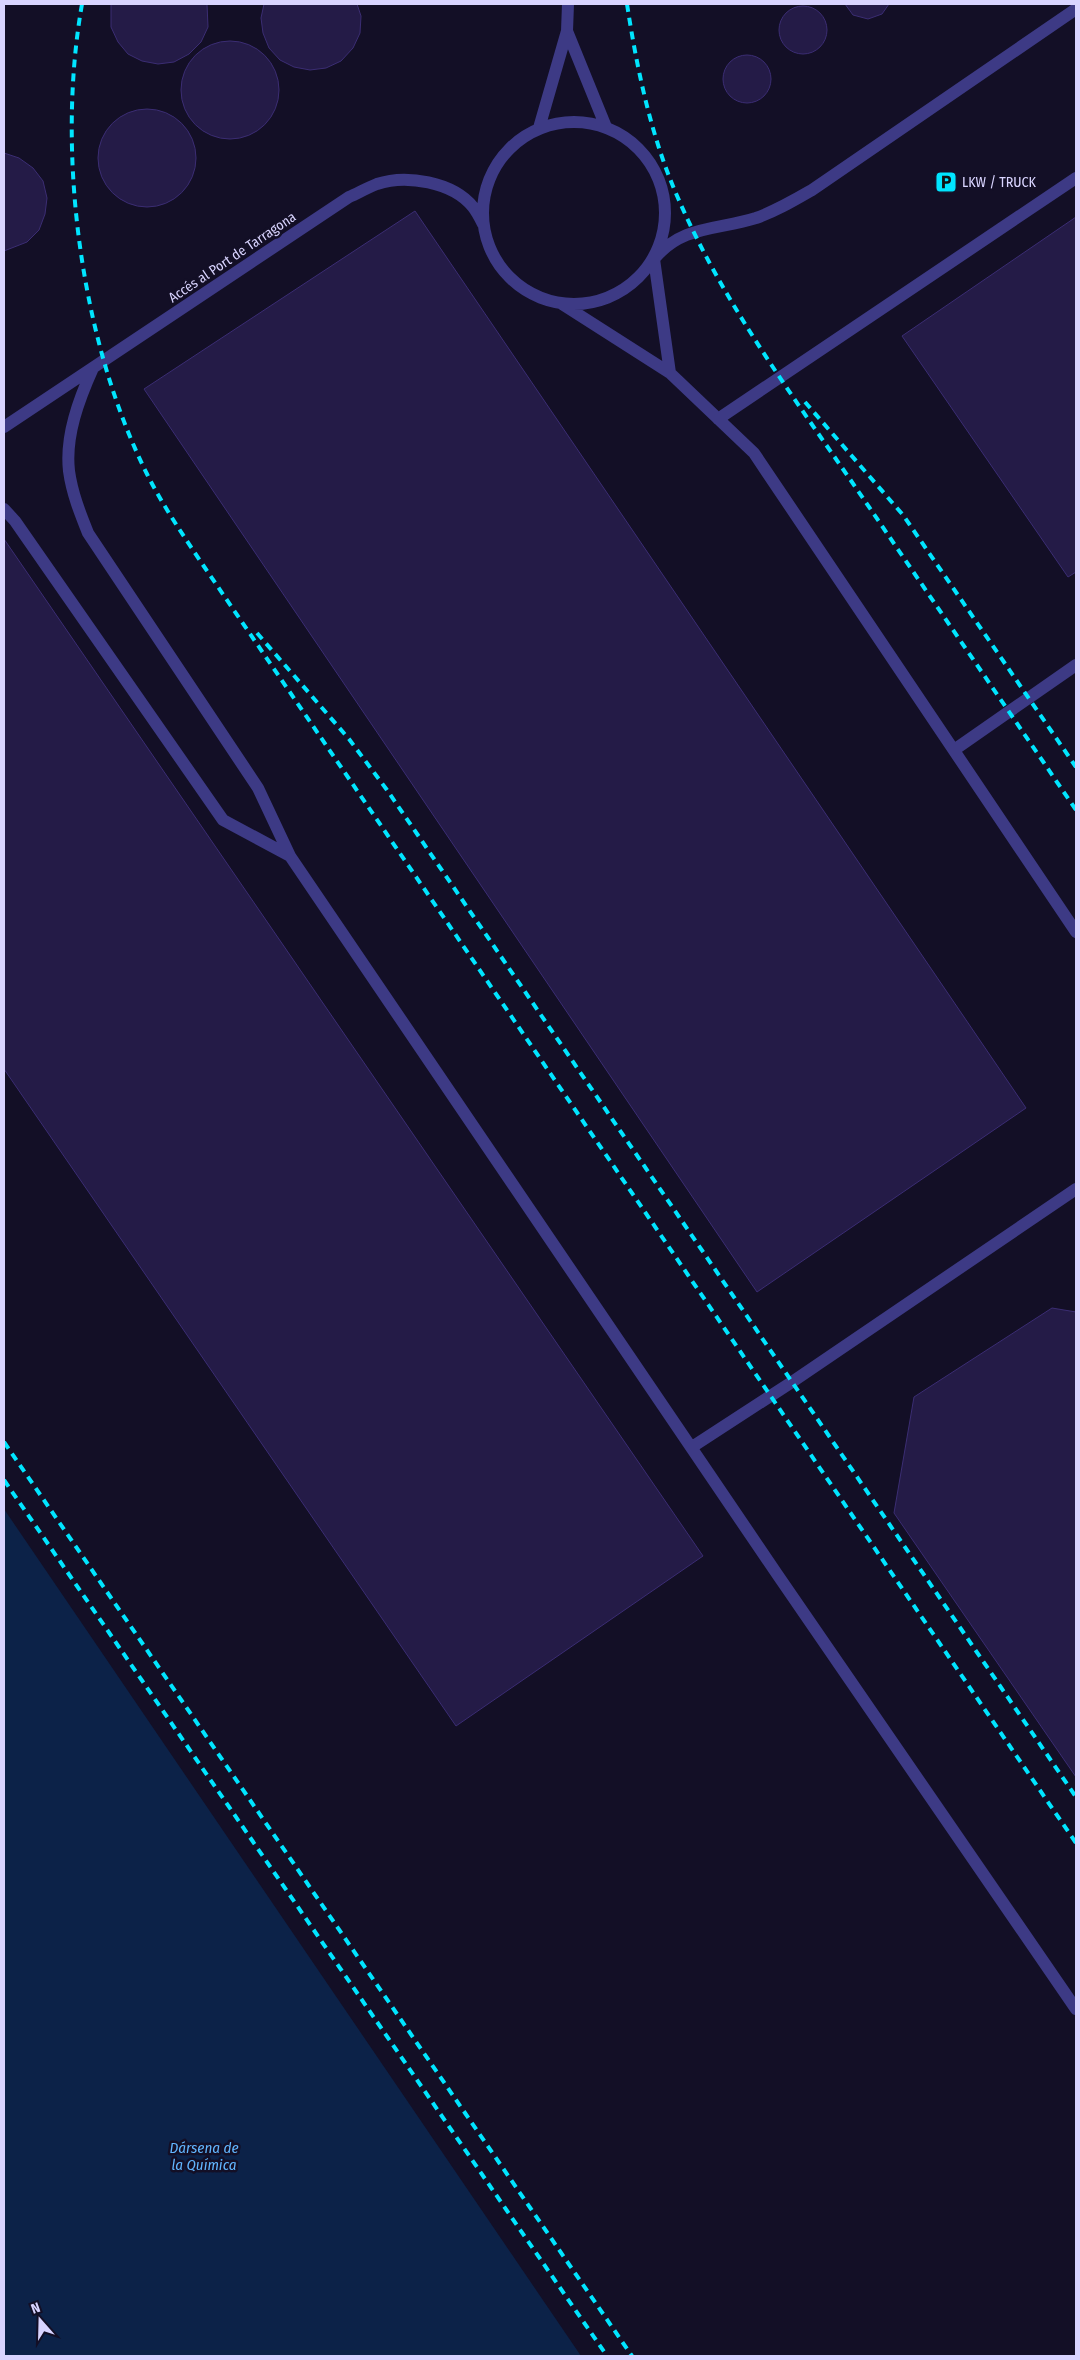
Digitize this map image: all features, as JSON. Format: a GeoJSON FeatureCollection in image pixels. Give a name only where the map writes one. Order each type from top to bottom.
{"type":"FeatureCollection","features":[{"type":"Feature","properties":{"kind":"lane"},"geometry":{"type":"LineString","coordinates":[[539,128],[567,31],[568,4]]}},
{"type":"Feature","properties":{"kind":"lane"},"geometry":{"type":"LineString","coordinates":[[670,373],[654,259],[663,235],[666,208],[663,188],[654,168],[641,150],[625,137],[606,127],[584,122],[561,122],[539,128],[514,144],[496,166],[485,195],[483,224],[491,253],[508,278],[533,296],[562,304],[589,304],[615,296],[637,280],[654,259],[665,246],[679,238],[711,227],[756,218],[782,208],[812,190],[1076,10]]}},
{"type":"Feature","properties":{"kind":"lane"},"geometry":{"type":"LineString","coordinates":[[567,31],[606,127]]}},
{"type":"Feature","properties":{"kind":"lane"},"geometry":{"type":"LineString","coordinates":[[718,419],[1076,178]]}},
{"type":"Feature","properties":{"kind":"lane","name":"Accés al Port de Tarragona"},"geometry":{"type":"LineString","coordinates":[[4,427],[349,198],[377,184],[396,180],[414,180],[454,191],[474,207],[483,224]]}},
{"type":"Feature","properties":{"kind":"lane"},"geometry":{"type":"LineString","coordinates":[[562,304],[670,373],[754,453],[1076,932]]}},
{"type":"Feature","properties":{"kind":"lane"},"geometry":{"type":"LineString","coordinates":[[93,368],[81,394],[71,433],[69,470],[76,503],[85,526],[258,788],[290,856],[1076,2009]]}},
{"type":"Feature","properties":{"kind":"lane"},"geometry":{"type":"LineString","coordinates":[[4,509],[223,820],[290,856]]}},
{"type":"Feature","properties":{"kind":"lane"},"geometry":{"type":"LineString","coordinates":[[954,750],[1076,665]]}},
{"type":"Feature","properties":{"kind":"lane"},"geometry":{"type":"LineString","coordinates":[[692,1447],[792,1382],[1076,1189]]}},
{"type":"Feature","properties":{"kind":"water","name":"Dársena de la Química"},"geometry":{"type":"Polygon","coordinates":[[[4,1509],[581,2356],[4,2356],[4,1509]]]}},
{"type":"Feature","properties":{"kind":"building"},"geometry":{"type":"Polygon","coordinates":[[[111,4],[207,4],[208,27],[201,42],[189,54],[174,62],[158,64],[142,61],[128,54],[118,42],[111,27],[111,4]]]}},
{"type":"Feature","properties":{"kind":"building"},"geometry":{"type":"Polygon","coordinates":[[[264,4],[357,4],[361,16],[360,33],[353,48],[341,61],[326,68],[310,70],[294,67],[280,60],[269,48],[263,33],[261,18],[264,4]]]}},
{"type":"Feature","properties":{"kind":"building"},"geometry":{"type":"Polygon","coordinates":[[[845,4],[889,4],[882,14],[868,19],[853,15],[845,4]]]}},
{"type":"Feature","properties":{"kind":"building"},"geometry":{"type":"Polygon","coordinates":[[[803,6],[812,8],[820,13],[825,21],[827,30],[825,39],[820,47],[812,52],[803,54],[794,52],[786,47],[781,39],[779,30],[781,21],[786,13],[794,8],[803,6]]]}},
{"type":"Feature","properties":{"kind":"building"},"geometry":{"type":"Polygon","coordinates":[[[220,41],[240,41],[249,44],[265,55],[276,71],[279,80],[279,100],[276,109],[265,125],[249,136],[240,139],[220,139],[203,131],[189,117],[181,100],[181,80],[189,63],[203,49],[220,41]]]}},
{"type":"Feature","properties":{"kind":"building"},"geometry":{"type":"Polygon","coordinates":[[[747,55],[756,57],[764,62],[769,70],[771,79],[769,88],[764,96],[756,101],[747,103],[738,101],[730,96],[725,88],[723,79],[725,70],[730,62],[738,57],[747,55]]]}},
{"type":"Feature","properties":{"kind":"building"},"geometry":{"type":"Polygon","coordinates":[[[137,109],[157,109],[166,112],[182,123],[193,139],[196,148],[196,168],[193,177],[182,193],[166,204],[157,207],[137,207],[120,199],[106,185],[98,168],[98,148],[106,131],[120,117],[137,109]]]}},
{"type":"Feature","properties":{"kind":"building"},"geometry":{"type":"Polygon","coordinates":[[[4,153],[19,158],[33,168],[43,181],[47,198],[45,214],[39,230],[27,242],[4,251],[4,153]]]}},
{"type":"Feature","properties":{"kind":"building"},"geometry":{"type":"Polygon","coordinates":[[[415,211],[1026,1108],[757,1292],[144,389],[415,211]]]}},
{"type":"Feature","properties":{"kind":"building"},"geometry":{"type":"Polygon","coordinates":[[[1076,217],[1076,572],[1068,577],[902,336],[1076,217]]]}},
{"type":"Feature","properties":{"kind":"building"},"geometry":{"type":"Polygon","coordinates":[[[4,539],[703,1556],[456,1726],[4,1069],[4,539]]]}},
{"type":"Feature","properties":{"kind":"building"},"geometry":{"type":"Polygon","coordinates":[[[1052,1308],[1076,1312],[1076,1777],[894,1513],[914,1397],[1052,1308]]]}},
{"type":"Feature","properties":{"kind":"railway"},"geometry":{"type":"LineString","coordinates":[[82,4],[75,61],[72,121],[73,182],[80,244],[90,305],[105,365],[124,421],[153,486],[203,565],[1076,1843]]}},
{"type":"Feature","properties":{"kind":"railway"},"geometry":{"type":"LineString","coordinates":[[627,4],[640,78],[660,151],[678,198],[718,278],[764,354],[1076,810]]}},
{"type":"Feature","properties":{"kind":"railway"},"geometry":{"type":"LineString","coordinates":[[805,402],[903,515],[1076,767]]}},
{"type":"Feature","properties":{"kind":"railway"},"geometry":{"type":"LineString","coordinates":[[257,633],[349,739],[387,790],[1076,1797]]}},
{"type":"Feature","properties":{"kind":"railway"},"geometry":{"type":"LineString","coordinates":[[4,1442],[632,2356]]}},
{"type":"Feature","properties":{"kind":"railway"},"geometry":{"type":"LineString","coordinates":[[4,1480],[607,2356]]}},
{"type":"Feature","properties":{"kind":"place","name":"LKW / TRUCK"},"geometry":{"type":"Point","coordinates":[946,182]}}]}
